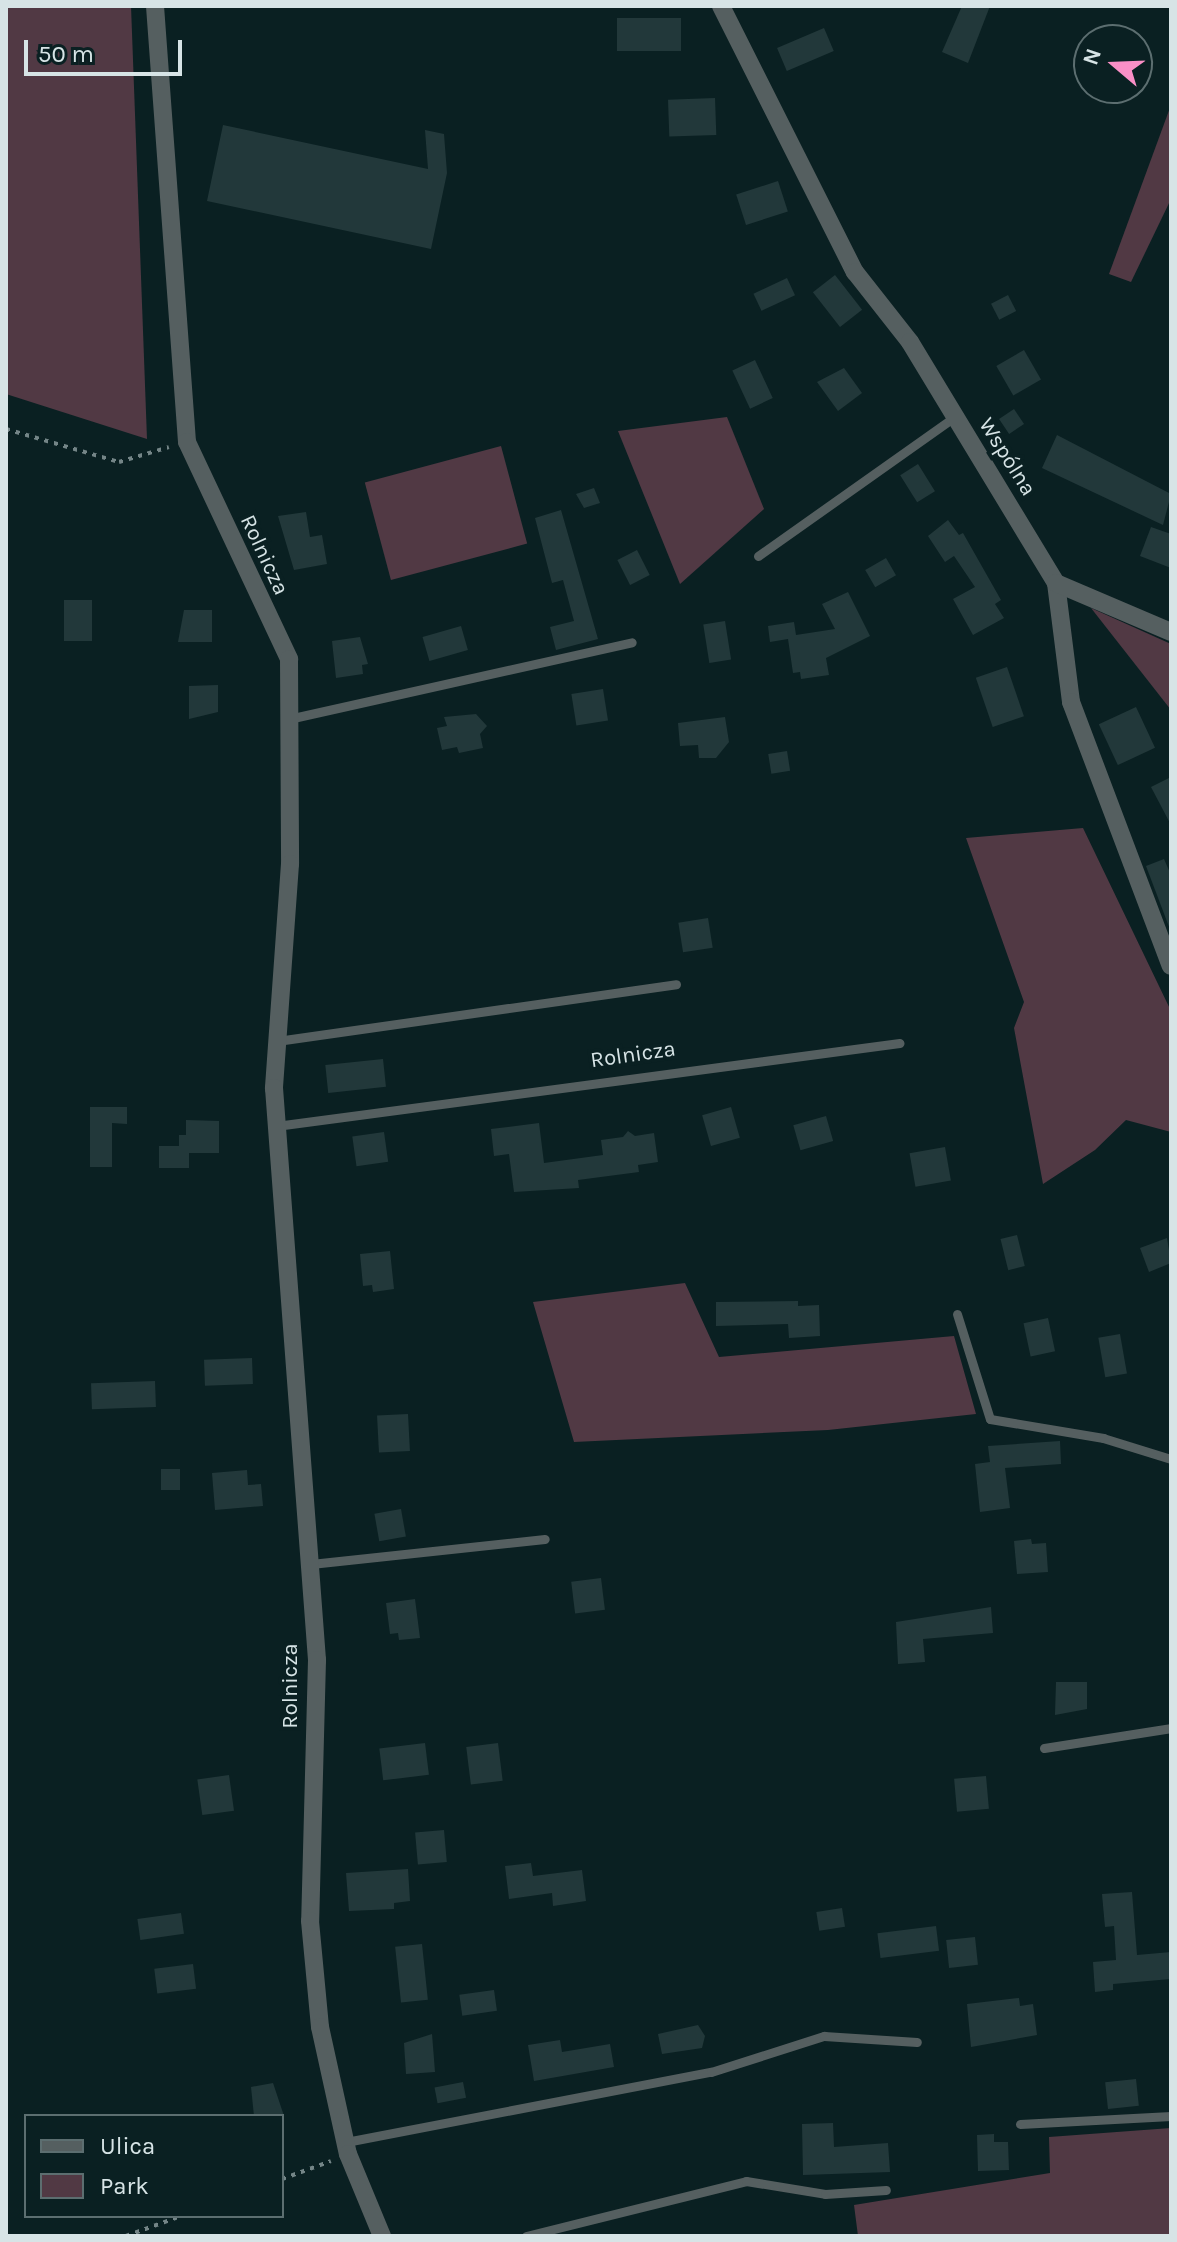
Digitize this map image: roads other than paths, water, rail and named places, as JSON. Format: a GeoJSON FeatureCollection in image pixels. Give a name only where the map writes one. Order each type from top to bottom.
{"type":"FeatureCollection","features":[{"type":"Feature","properties":{"kind":"street","name":"Rolnicza"},"geometry":{"type":"LineString","coordinates":[[155,6],[187,442],[289,659],[293,718],[290,864],[277,1041],[276,1126],[317,1660],[310,1921],[320,2027],[347,2148],[382,2236]]}},
{"type":"Feature","properties":{"kind":"street","name":"Wspólna"},"geometry":{"type":"LineString","coordinates":[[721,6],[855,272],[910,342],[1056,583],[1071,702],[1171,966]]}},
{"type":"Feature","properties":{"kind":"street"},"geometry":{"type":"LineString","coordinates":[[1056,583],[1171,632]]}},
{"type":"Feature","properties":{"kind":"lane"},"geometry":{"type":"LineString","coordinates":[[758,556],[954,417]]}},
{"type":"Feature","properties":{"kind":"lane"},"geometry":{"type":"LineString","coordinates":[[293,718],[632,642]]}},
{"type":"Feature","properties":{"kind":"lane"},"geometry":{"type":"LineString","coordinates":[[277,1041],[676,984]]}},
{"type":"Feature","properties":{"kind":"lane","name":"Rolnicza"},"geometry":{"type":"LineString","coordinates":[[276,1126],[900,1043]]}},
{"type":"Feature","properties":{"kind":"lane"},"geometry":{"type":"LineString","coordinates":[[957,1314],[990,1419],[1103,1438],[1171,1459]]}},
{"type":"Feature","properties":{"kind":"lane"},"geometry":{"type":"LineString","coordinates":[[311,1564],[545,1539]]}},
{"type":"Feature","properties":{"kind":"lane"},"geometry":{"type":"LineString","coordinates":[[1044,1748],[1171,1728]]}},
{"type":"Feature","properties":{"kind":"lane"},"geometry":{"type":"LineString","coordinates":[[347,2148],[711,2072],[766,2059],[824,2036],[917,2042]]}},
{"type":"Feature","properties":{"kind":"lane"},"geometry":{"type":"LineString","coordinates":[[1020,2124],[1171,2116]]}},
{"type":"Feature","properties":{"kind":"lane"},"geometry":{"type":"LineString","coordinates":[[526,2236],[746,2181],[825,2194],[886,2190]]}}]}
